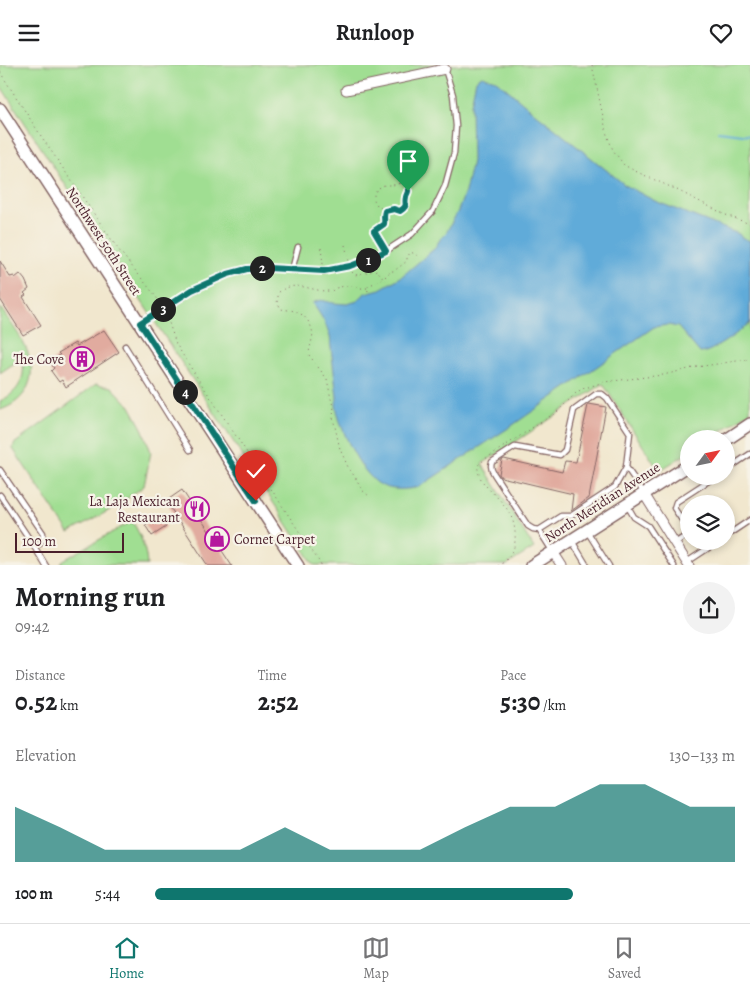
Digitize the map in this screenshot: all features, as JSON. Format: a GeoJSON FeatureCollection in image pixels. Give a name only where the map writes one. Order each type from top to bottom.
{"type":"FeatureCollection","features":[{"type":"Feature","properties":{"kind":"main road","name":"Northwest 50th Street"},"geometry":{"type":"LineString","coordinates":[[0,109],[298,565]]}},
{"type":"Feature","properties":{"kind":"main road"},"geometry":{"type":"LineString","coordinates":[[735,434],[750,424]]}},
{"type":"Feature","properties":{"kind":"main road","name":"North Meridian Avenue"},"geometry":{"type":"LineString","coordinates":[[531,565],[680,471]]}},
{"type":"Feature","properties":{"kind":"street"},"geometry":{"type":"LineString","coordinates":[[346,90],[444,67]]}},
{"type":"Feature","properties":{"kind":"street"},"geometry":{"type":"LineString","coordinates":[[644,494],[688,564]]}},
{"type":"Feature","properties":{"kind":"street"},"geometry":{"type":"LineString","coordinates":[[553,551],[562,565]]}},
{"type":"Feature","properties":{"kind":"lane"},"geometry":{"type":"LineString","coordinates":[[140,323],[192,290],[228,274],[247,269],[268,268],[324,271],[350,266],[386,251],[412,234],[433,211],[445,186],[454,153],[456,126],[453,95],[444,67]]}},
{"type":"Feature","properties":{"kind":"lane"},"geometry":{"type":"LineString","coordinates":[[374,231],[386,251]]}},
{"type":"Feature","properties":{"kind":"lane"},"geometry":{"type":"LineString","coordinates":[[292,270],[298,247]]}},
{"type":"Feature","properties":{"kind":"lane"},"geometry":{"type":"LineString","coordinates":[[125,346],[190,450]]}},
{"type":"Feature","properties":{"kind":"lane"},"geometry":{"type":"LineString","coordinates":[[596,394],[607,398],[630,433],[626,467],[615,487],[571,516],[561,516],[539,530],[528,526],[491,469],[492,462],[512,448],[517,447],[560,455],[565,450],[574,410],[596,394]]}},
{"type":"Feature","properties":{"kind":"lane"},"geometry":{"type":"LineString","coordinates":[[735,464],[750,454]]}},
{"type":"Feature","properties":{"kind":"lane"},"geometry":{"type":"LineString","coordinates":[[626,467],[644,494]]}},
{"type":"Feature","properties":{"kind":"lane"},"geometry":{"type":"LineString","coordinates":[[0,470],[43,533],[43,539],[40,544],[32,543]]}},
{"type":"Feature","properties":{"kind":"lane"},"geometry":{"type":"LineString","coordinates":[[675,543],[688,535],[688,529],[674,508],[676,502],[702,485]]}},
{"type":"Feature","properties":{"kind":"lane"},"geometry":{"type":"LineString","coordinates":[[0,495],[46,565]]}},
{"type":"Feature","properties":{"kind":"lane"},"geometry":{"type":"LineString","coordinates":[[627,505],[634,517],[648,526],[674,565]]}},
{"type":"Feature","properties":{"kind":"lane"},"geometry":{"type":"LineString","coordinates":[[735,530],[750,521]]}},
{"type":"Feature","properties":{"kind":"lane"},"geometry":{"type":"LineString","coordinates":[[539,530],[553,551]]}},
{"type":"Feature","properties":{"kind":"lane"},"geometry":{"type":"LineString","coordinates":[[587,530],[609,565]]}},
{"type":"Feature","properties":{"kind":"lane"},"geometry":{"type":"LineString","coordinates":[[571,540],[587,565]]}},
{"type":"Feature","properties":{"kind":"lane"},"geometry":{"type":"LineString","coordinates":[[688,564],[707,550]]}},
{"type":"Feature","properties":{"kind":"path"},"geometry":{"type":"LineString","coordinates":[[592,65],[607,135],[613,150],[624,165],[726,215],[750,224]]}},
{"type":"Feature","properties":{"kind":"path"},"geometry":{"type":"LineString","coordinates":[[0,72],[118,249],[159,301]]}},
{"type":"Feature","properties":{"kind":"path"},"geometry":{"type":"LineString","coordinates":[[400,183],[406,186],[408,191],[405,199],[406,203],[400,211],[394,209],[385,211],[377,205],[374,200],[374,194],[377,189],[384,185],[400,183]]}},
{"type":"Feature","properties":{"kind":"path"},"geometry":{"type":"LineString","coordinates":[[394,209],[394,215]]}},
{"type":"Feature","properties":{"kind":"path"},"geometry":{"type":"LineString","coordinates":[[374,231],[384,224],[383,217],[385,211]]}},
{"type":"Feature","properties":{"kind":"path"},"geometry":{"type":"LineString","coordinates":[[321,248],[324,271]]}},
{"type":"Feature","properties":{"kind":"path"},"geometry":{"type":"LineString","coordinates":[[369,496],[362,490],[340,449],[333,417],[334,405],[331,399],[328,379],[309,355],[313,332],[311,326],[298,312],[281,309],[277,301],[279,292],[298,286],[331,291],[345,286],[353,286],[368,290],[367,287],[407,261],[411,251],[418,256]]}},
{"type":"Feature","properties":{"kind":"path"},"geometry":{"type":"LineString","coordinates":[[401,265],[404,269]]}},
{"type":"Feature","properties":{"kind":"path"},"geometry":{"type":"LineString","coordinates":[[382,277],[385,281]]}},
{"type":"Feature","properties":{"kind":"path"},"geometry":{"type":"LineString","coordinates":[[166,314],[176,344],[256,469],[322,565]]}},
{"type":"Feature","properties":{"kind":"path"},"geometry":{"type":"LineString","coordinates":[[498,565],[511,556],[516,533],[512,518],[504,505],[486,485],[477,470],[478,465],[485,459],[558,411],[582,389],[604,382],[663,375],[697,367],[750,359]]}},
{"type":"Feature","properties":{"kind":"green space"},"geometry":{"type":"Polygon","coordinates":[[[0,65],[750,65],[750,412],[723,430],[680,430],[680,458],[659,471],[603,384],[482,464],[534,548],[507,565],[314,565],[0,85],[0,65]]]}},
{"type":"Feature","properties":{"kind":"green space"},"geometry":{"type":"Polygon","coordinates":[[[0,307],[26,347],[31,369],[30,380],[23,395],[14,403],[0,410],[0,401],[12,394],[20,384],[23,365],[22,358],[0,373],[0,307]]]}},
{"type":"Feature","properties":{"kind":"green space"},"geometry":{"type":"Polygon","coordinates":[[[96,384],[112,387],[130,406],[143,430],[151,452],[144,486],[117,506],[69,533],[13,449],[14,444],[96,384]]]}},
{"type":"Feature","properties":{"kind":"green space"},"geometry":{"type":"Polygon","coordinates":[[[132,521],[146,553],[147,565],[61,565],[62,561],[132,521]]]}},
{"type":"Feature","properties":{"kind":"water"},"geometry":{"type":"Polygon","coordinates":[[[482,76],[496,80],[625,185],[655,201],[739,234],[750,241],[750,323],[718,346],[700,353],[678,327],[668,325],[654,327],[510,427],[419,487],[404,489],[388,488],[379,484],[364,469],[351,448],[341,425],[336,405],[337,397],[330,337],[323,319],[312,303],[320,300],[347,304],[358,301],[365,293],[380,289],[401,277],[434,249],[446,233],[458,211],[465,192],[472,161],[471,104],[476,80],[482,76]]]}},
{"type":"Feature","properties":{"kind":"building"},"geometry":{"type":"Polygon","coordinates":[[[0,261],[10,277],[14,276],[15,278],[20,274],[25,280],[29,289],[24,293],[26,295],[23,297],[41,325],[23,335],[0,299],[0,261]]]}},
{"type":"Feature","properties":{"kind":"building","name":"The Cove"},"geometry":{"type":"Polygon","coordinates":[[[104,330],[119,352],[66,387],[62,380],[59,382],[51,371],[54,368],[50,362],[60,355],[58,353],[75,343],[77,346],[104,330]]]}},
{"type":"Feature","properties":{"kind":"building"},"geometry":{"type":"Polygon","coordinates":[[[589,404],[606,407],[589,498],[571,511],[573,494],[501,477],[499,474],[502,460],[504,459],[562,472],[565,461],[576,462],[589,404]]]}},
{"type":"Feature","properties":{"kind":"building"},"geometry":{"type":"Polygon","coordinates":[[[182,490],[231,565],[207,565],[166,501],[182,490]]]}},
{"type":"Feature","properties":{"kind":"building"},"geometry":{"type":"Polygon","coordinates":[[[159,516],[166,527],[152,536],[145,525],[159,516]]]}},
{"type":"Feature","properties":{"kind":"waterway"},"geometry":{"type":"LineString","coordinates":[[718,131],[750,135]]}},
{"type":"Feature","properties":{"kind":"place","name":"The Cove"},"geometry":{"type":"Point","coordinates":[82,359]}},
{"type":"Feature","properties":{"kind":"place","name":"La Laja Mexican Restaurant"},"geometry":{"type":"Point","coordinates":[197,509]}},
{"type":"Feature","properties":{"kind":"place","name":"Cornet Carpet"},"geometry":{"type":"Point","coordinates":[217,539]}},
{"type":"Feature","properties":{"kind":"route"},"geometry":{"type":"LineString","coordinates":[[256,501],[140,323],[192,290],[228,274],[247,269],[268,268],[324,271],[350,266],[386,251],[374,231],[384,224],[383,217],[385,211],[394,209],[400,211],[404,208],[408,191]]}}]}
